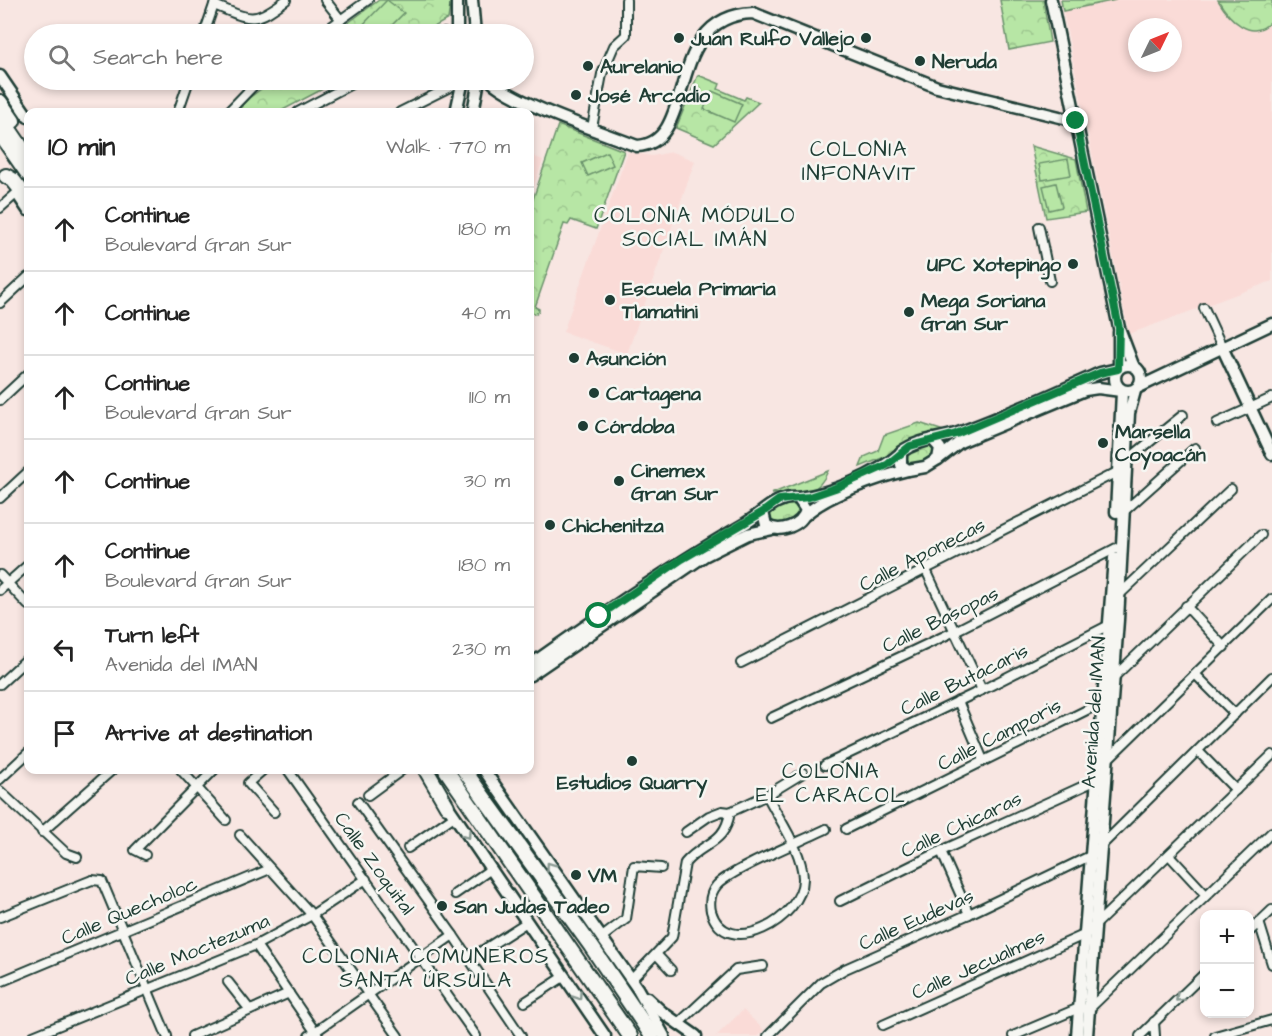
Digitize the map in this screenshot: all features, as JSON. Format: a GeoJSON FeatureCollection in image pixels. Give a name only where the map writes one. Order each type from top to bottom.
{"type":"FeatureCollection","features":[{"type":"Feature","properties":{"kind":"highway"},"geometry":{"type":"LineString","coordinates":[[0,102],[24,136]]}},
{"type":"Feature","properties":{"kind":"highway"},"geometry":{"type":"LineString","coordinates":[[0,116],[24,151]]}},
{"type":"Feature","properties":{"kind":"highway"},"geometry":{"type":"LineString","coordinates":[[0,126],[24,161]]}},
{"type":"Feature","properties":{"kind":"highway"},"geometry":{"type":"LineString","coordinates":[[0,134],[24,168]]}},
{"type":"Feature","properties":{"kind":"highway"},"geometry":{"type":"LineString","coordinates":[[3,171],[13,180],[23,196]]}},
{"type":"Feature","properties":{"kind":"highway"},"geometry":{"type":"LineString","coordinates":[[427,774],[451,811]]}},
{"type":"Feature","properties":{"kind":"highway"},"geometry":{"type":"LineString","coordinates":[[443,774],[622,1036]]}},
{"type":"Feature","properties":{"kind":"highway"},"geometry":{"type":"LineString","coordinates":[[449,774],[630,1036]]}},
{"type":"Feature","properties":{"kind":"highway"},"geometry":{"type":"LineString","coordinates":[[459,774],[640,1036]]}},
{"type":"Feature","properties":{"kind":"highway"},"geometry":{"type":"LineString","coordinates":[[467,774],[591,946],[652,1036]]}},
{"type":"Feature","properties":{"kind":"highway"},"geometry":{"type":"LineString","coordinates":[[475,774],[508,824],[513,841]]}},
{"type":"Feature","properties":{"kind":"street"},"geometry":{"type":"LineString","coordinates":[[207,24],[215,2],[249,18],[259,18],[286,0]]}},
{"type":"Feature","properties":{"kind":"street"},"geometry":{"type":"LineString","coordinates":[[325,0],[341,20]]}},
{"type":"Feature","properties":{"kind":"street"},"geometry":{"type":"LineString","coordinates":[[335,24],[368,0]]}},
{"type":"Feature","properties":{"kind":"street"},"geometry":{"type":"LineString","coordinates":[[457,0],[457,24]]}},
{"type":"Feature","properties":{"kind":"street"},"geometry":{"type":"LineString","coordinates":[[472,0],[474,24]]}},
{"type":"Feature","properties":{"kind":"street"},"geometry":{"type":"LineString","coordinates":[[592,128],[602,74],[614,46],[626,35],[626,0]]}},
{"type":"Feature","properties":{"kind":"street"},"geometry":{"type":"LineString","coordinates":[[1051,0],[1119,328],[1135,366]]}},
{"type":"Feature","properties":{"kind":"street"},"geometry":{"type":"LineString","coordinates":[[500,90],[637,146],[650,146],[663,136],[701,38],[722,19],[732,15],[753,13],[938,87],[1076,121]]}},
{"type":"Feature","properties":{"kind":"street"},"geometry":{"type":"LineString","coordinates":[[0,76],[24,111]]}},
{"type":"Feature","properties":{"kind":"street"},"geometry":{"type":"LineString","coordinates":[[179,108],[186,90]]}},
{"type":"Feature","properties":{"kind":"street"},"geometry":{"type":"LineString","coordinates":[[232,108],[249,90]]}},
{"type":"Feature","properties":{"kind":"street"},"geometry":{"type":"LineString","coordinates":[[306,108],[339,90]]}},
{"type":"Feature","properties":{"kind":"street"},"geometry":{"type":"LineString","coordinates":[[408,108],[444,90]]}},
{"type":"Feature","properties":{"kind":"street"},"geometry":{"type":"LineString","coordinates":[[457,108],[461,90]]}},
{"type":"Feature","properties":{"kind":"street"},"geometry":{"type":"LineString","coordinates":[[474,108],[477,90]]}},
{"type":"Feature","properties":{"kind":"street"},"geometry":{"type":"LineString","coordinates":[[0,208],[23,196]]}},
{"type":"Feature","properties":{"kind":"street"},"geometry":{"type":"LineString","coordinates":[[1039,227],[1050,281]]}},
{"type":"Feature","properties":{"kind":"street"},"geometry":{"type":"LineString","coordinates":[[0,303],[24,281]]}},
{"type":"Feature","properties":{"kind":"street"},"geometry":{"type":"LineString","coordinates":[[1204,308],[1272,454]]}},
{"type":"Feature","properties":{"kind":"street"},"geometry":{"type":"LineString","coordinates":[[534,662],[717,549],[749,534],[790,527],[820,503],[893,474],[925,467],[960,442],[1086,390],[1098,387],[1121,391],[1136,389],[1272,324]]}},
{"type":"Feature","properties":{"kind":"street"},"geometry":{"type":"LineString","coordinates":[[1118,368],[1119,328]]}},
{"type":"Feature","properties":{"kind":"street"},"geometry":{"type":"LineString","coordinates":[[534,672],[682,559],[763,512],[779,500],[817,495],[887,465],[910,446],[956,434],[1128,363],[1152,373],[1166,373]]}},
{"type":"Feature","properties":{"kind":"street","name":"Avenida del IMAN"},"geometry":{"type":"LineString","coordinates":[[1077,1036],[1084,1008],[1096,924],[1102,845],[1102,779],[1107,701],[1113,678],[1113,623],[1120,514],[1129,413],[1139,378],[1135,366]]}},
{"type":"Feature","properties":{"kind":"street","name":"Avenida del IMAN"},"geometry":{"type":"LineString","coordinates":[[1118,368],[1121,391],[1118,473],[1120,514]]}},
{"type":"Feature","properties":{"kind":"street"},"geometry":{"type":"LineString","coordinates":[[0,400],[24,378]]}},
{"type":"Feature","properties":{"kind":"street"},"geometry":{"type":"LineString","coordinates":[[1217,423],[1272,398]]}},
{"type":"Feature","properties":{"kind":"street"},"geometry":{"type":"LineString","coordinates":[[1118,473],[1126,461],[1145,444],[1183,415]]}},
{"type":"Feature","properties":{"kind":"street"},"geometry":{"type":"LineString","coordinates":[[932,439],[940,448],[938,459]]}},
{"type":"Feature","properties":{"kind":"street"},"geometry":{"type":"LineString","coordinates":[[1120,514],[1142,498],[1195,448]]}},
{"type":"Feature","properties":{"kind":"street"},"geometry":{"type":"LineString","coordinates":[[902,452],[899,461],[908,470]]}},
{"type":"Feature","properties":{"kind":"street","name":"Calle Aponecas"},"geometry":{"type":"LineString","coordinates":[[741,663],[1118,473]]}},
{"type":"Feature","properties":{"kind":"street"},"geometry":{"type":"LineString","coordinates":[[0,498],[24,476]]}},
{"type":"Feature","properties":{"kind":"street"},"geometry":{"type":"LineString","coordinates":[[1115,595],[1231,489]]}},
{"type":"Feature","properties":{"kind":"street"},"geometry":{"type":"LineString","coordinates":[[798,498],[805,505],[805,515]]}},
{"type":"Feature","properties":{"kind":"street"},"geometry":{"type":"LineString","coordinates":[[763,512],[764,520],[772,529]]}},
{"type":"Feature","properties":{"kind":"street"},"geometry":{"type":"LineString","coordinates":[[1103,688],[1261,535]]}},
{"type":"Feature","properties":{"kind":"street","name":"Calle Basopas"},"geometry":{"type":"LineString","coordinates":[[771,718],[955,631],[1118,547]]}},
{"type":"Feature","properties":{"kind":"street"},"geometry":{"type":"LineString","coordinates":[[0,590],[24,569]]}},
{"type":"Feature","properties":{"kind":"street"},"geometry":{"type":"LineString","coordinates":[[926,570],[982,690]]}},
{"type":"Feature","properties":{"kind":"street"},"geometry":{"type":"LineString","coordinates":[[0,574],[24,601]]}},
{"type":"Feature","properties":{"kind":"street"},"geometry":{"type":"LineString","coordinates":[[1103,761],[1196,675],[1272,599]]}},
{"type":"Feature","properties":{"kind":"street"},"geometry":{"type":"LineString","coordinates":[[1186,606],[1224,647]]}},
{"type":"Feature","properties":{"kind":"street","name":"Avenida del IMAN"},"geometry":{"type":"LineString","coordinates":[[1107,701],[1103,688],[1113,623]]}},
{"type":"Feature","properties":{"kind":"street","name":"Calle Butacaris"},"geometry":{"type":"LineString","coordinates":[[825,765],[982,690],[1113,623]]}},
{"type":"Feature","properties":{"kind":"street"},"geometry":{"type":"LineString","coordinates":[[0,684],[24,662]]}},
{"type":"Feature","properties":{"kind":"street"},"geometry":{"type":"LineString","coordinates":[[1196,675],[1234,714]]}},
{"type":"Feature","properties":{"kind":"street","name":"Calle Eudevas"},"geometry":{"type":"LineString","coordinates":[[768,1036],[821,983],[845,969],[969,914],[1092,855],[1272,677]]}},
{"type":"Feature","properties":{"kind":"street"},"geometry":{"type":"LineString","coordinates":[[958,701],[983,760]]}},
{"type":"Feature","properties":{"kind":"street","name":"Calle Camporis"},"geometry":{"type":"LineString","coordinates":[[846,829],[1107,701]]}},
{"type":"Feature","properties":{"kind":"street"},"geometry":{"type":"LineString","coordinates":[[1198,751],[1236,790]]}},
{"type":"Feature","properties":{"kind":"street"},"geometry":{"type":"LineString","coordinates":[[1086,934],[1272,755]]}},
{"type":"Feature","properties":{"kind":"street"},"geometry":{"type":"LineString","coordinates":[[0,779],[24,757]]}},
{"type":"Feature","properties":{"kind":"street"},"geometry":{"type":"LineString","coordinates":[[686,832],[709,816],[722,811],[730,812],[767,795],[803,773]]}},
{"type":"Feature","properties":{"kind":"street"},"geometry":{"type":"LineString","coordinates":[[42,832],[107,774]]}},
{"type":"Feature","properties":{"kind":"street"},"geometry":{"type":"LineString","coordinates":[[185,774],[226,820]]}},
{"type":"Feature","properties":{"kind":"street"},"geometry":{"type":"LineString","coordinates":[[146,855],[135,850],[210,774]]}},
{"type":"Feature","properties":{"kind":"street"},"geometry":{"type":"LineString","coordinates":[[258,774],[248,783],[274,813]]}},
{"type":"Feature","properties":{"kind":"street","name":"Calle Zoquital"},"geometry":{"type":"LineString","coordinates":[[291,774],[476,1036]]}},
{"type":"Feature","properties":{"kind":"street"},"geometry":{"type":"LineString","coordinates":[[368,795],[397,774]]}},
{"type":"Feature","properties":{"kind":"street"},"geometry":{"type":"LineString","coordinates":[[487,774],[634,984],[664,1036]]}},
{"type":"Feature","properties":{"kind":"street","name":"Avenida del IMAN"},"geometry":{"type":"LineString","coordinates":[[1087,1036],[1084,1008],[1086,934],[1092,855],[1102,779]]}},
{"type":"Feature","properties":{"kind":"street","name":"Calle Chicaras"},"geometry":{"type":"LineString","coordinates":[[840,901],[941,851],[1102,779]]}},
{"type":"Feature","properties":{"kind":"street"},"geometry":{"type":"LineString","coordinates":[[0,791],[66,853],[77,857]]}},
{"type":"Feature","properties":{"kind":"street"},"geometry":{"type":"LineString","coordinates":[[767,795],[792,846],[803,879],[800,895],[774,923],[763,929],[740,935],[725,931],[712,914],[709,903],[712,892],[718,884],[792,846],[826,829]]}},
{"type":"Feature","properties":{"kind":"street"},"geometry":{"type":"LineString","coordinates":[[358,802],[453,935],[521,1036]]}},
{"type":"Feature","properties":{"kind":"street"},"geometry":{"type":"LineString","coordinates":[[408,848],[451,811],[565,976],[600,1035]]}},
{"type":"Feature","properties":{"kind":"street"},"geometry":{"type":"LineString","coordinates":[[634,984],[672,937],[685,863],[718,839],[724,832],[730,812]]}},
{"type":"Feature","properties":{"kind":"street"},"geometry":{"type":"LineString","coordinates":[[1012,1036],[1084,1008],[1272,832]]}},
{"type":"Feature","properties":{"kind":"street"},"geometry":{"type":"LineString","coordinates":[[240,835],[312,915],[398,1036]]}},
{"type":"Feature","properties":{"kind":"street"},"geometry":{"type":"LineString","coordinates":[[941,851],[969,914]]}},
{"type":"Feature","properties":{"kind":"street"},"geometry":{"type":"LineString","coordinates":[[1169,855],[1206,895]]}},
{"type":"Feature","properties":{"kind":"street"},"geometry":{"type":"LineString","coordinates":[[601,938],[626,919],[634,866],[661,868]]}},
{"type":"Feature","properties":{"kind":"street","name":"Calle Quecholoc"},"geometry":{"type":"LineString","coordinates":[[0,982],[270,868]]}},
{"type":"Feature","properties":{"kind":"street"},"geometry":{"type":"LineString","coordinates":[[455,894],[491,869]]}},
{"type":"Feature","properties":{"kind":"street","name":"Calle Moctezuma"},"geometry":{"type":"LineString","coordinates":[[33,1036],[256,945],[312,915],[366,879]]}},
{"type":"Feature","properties":{"kind":"street"},"geometry":{"type":"LineString","coordinates":[[0,917],[92,880],[102,881],[167,1036]]}},
{"type":"Feature","properties":{"kind":"street"},"geometry":{"type":"LineString","coordinates":[[1254,927],[1272,910]]}},
{"type":"Feature","properties":{"kind":"street"},"geometry":{"type":"LineString","coordinates":[[480,952],[527,922]]}},
{"type":"Feature","properties":{"kind":"street"},"geometry":{"type":"LineString","coordinates":[[1259,922],[1272,964]]}},
{"type":"Feature","properties":{"kind":"street","name":"Calle Jecualmes"},"geometry":{"type":"LineString","coordinates":[[883,1025],[1086,934]]}},
{"type":"Feature","properties":{"kind":"street"},"geometry":{"type":"LineString","coordinates":[[256,945],[314,1035],[453,935]]}},
{"type":"Feature","properties":{"kind":"street"},"geometry":{"type":"LineString","coordinates":[[657,955],[671,970]]}},
{"type":"Feature","properties":{"kind":"street"},"geometry":{"type":"LineString","coordinates":[[678,1024],[736,970],[763,966]]}},
{"type":"Feature","properties":{"kind":"street"},"geometry":{"type":"LineString","coordinates":[[525,1002],[565,976]]}},
{"type":"Feature","properties":{"kind":"street"},"geometry":{"type":"LineString","coordinates":[[1140,1036],[1200,978]]}},
{"type":"Feature","properties":{"kind":"street"},"geometry":{"type":"LineString","coordinates":[[228,982],[250,1010]]}},
{"type":"Feature","properties":{"kind":"street"},"geometry":{"type":"LineString","coordinates":[[634,984],[678,1024],[696,1036]]}},
{"type":"Feature","properties":{"kind":"street"},"geometry":{"type":"LineString","coordinates":[[192,1036],[289,993]]}},
{"type":"Feature","properties":{"kind":"street"},"geometry":{"type":"LineString","coordinates":[[1215,1036],[1272,1020]]}},
{"type":"Feature","properties":{"kind":"street"},"geometry":{"type":"LineString","coordinates":[[1154,1022],[1155,1036]]}},
{"type":"Feature","properties":{"kind":"shaded area"},"geometry":{"type":"Polygon","coordinates":[[[1116,0],[1218,0],[1226,13],[1268,25],[1272,20],[1272,281],[1129,334],[1063,11],[1116,0]]]}},
{"type":"Feature","properties":{"kind":"shaded area"},"geometry":{"type":"Polygon","coordinates":[[[628,152],[652,156],[672,152],[695,161],[627,354],[563,332],[628,152]]]}},
{"type":"Feature","properties":{"kind":"shaded area"},"geometry":{"type":"Polygon","coordinates":[[[534,157],[543,160],[534,186],[534,157]]]}},
{"type":"Feature","properties":{"kind":"shaded area"},"geometry":{"type":"Polygon","coordinates":[[[743,1010],[764,1030],[758,1036],[716,1036],[743,1010]]]}},
{"type":"Feature","properties":{"kind":"green space"},"geometry":{"type":"Polygon","coordinates":[[[379,0],[451,0],[448,19],[439,24],[347,24],[379,0]]]}},
{"type":"Feature","properties":{"kind":"green space"},"geometry":{"type":"Polygon","coordinates":[[[387,0],[404,13],[393,24],[364,24],[387,0]]]}},
{"type":"Feature","properties":{"kind":"green space"},"geometry":{"type":"Polygon","coordinates":[[[1000,0],[1043,0],[1050,42],[1009,50],[1000,0]]]}},
{"type":"Feature","properties":{"kind":"green space"},"geometry":{"type":"Polygon","coordinates":[[[1061,0],[1116,0],[1063,11],[1061,0]]]}},
{"type":"Feature","properties":{"kind":"green space"},"geometry":{"type":"Polygon","coordinates":[[[1218,0],[1272,0],[1272,20],[1257,30],[1249,29],[1228,15],[1218,0]]]}},
{"type":"Feature","properties":{"kind":"green space"},"geometry":{"type":"Polygon","coordinates":[[[698,75],[720,84],[718,89],[744,100],[746,97],[759,102],[714,144],[676,128],[698,75]]]}},
{"type":"Feature","properties":{"kind":"green space"},"geometry":{"type":"Polygon","coordinates":[[[260,90],[321,90],[287,108],[240,108],[260,90]]]}},
{"type":"Feature","properties":{"kind":"green space"},"geometry":{"type":"Polygon","coordinates":[[[712,91],[742,104],[734,122],[704,109],[712,91]]]}},
{"type":"Feature","properties":{"kind":"green space"},"geometry":{"type":"Polygon","coordinates":[[[558,125],[624,151],[596,229],[571,220],[568,225],[564,224],[535,307],[539,311],[535,314],[534,314],[534,196],[558,125]]]}},
{"type":"Feature","properties":{"kind":"green space"},"geometry":{"type":"Polygon","coordinates":[[[1031,146],[1076,159],[1086,212],[1046,218],[1031,146]]]}},
{"type":"Feature","properties":{"kind":"green space"},"geometry":{"type":"Polygon","coordinates":[[[607,152],[613,165],[588,176],[582,163],[607,152]]]}},
{"type":"Feature","properties":{"kind":"green space"},"geometry":{"type":"Polygon","coordinates":[[[1068,159],[1071,175],[1042,180],[1039,164],[1068,159]]]}},
{"type":"Feature","properties":{"kind":"green space"},"geometry":{"type":"Polygon","coordinates":[[[1056,183],[1062,207],[1049,210],[1043,186],[1056,183]]]}},
{"type":"Feature","properties":{"kind":"green space"},"geometry":{"type":"Polygon","coordinates":[[[919,423],[947,432],[919,436],[887,456],[860,467],[864,457],[878,451],[884,435],[919,423]]]}},
{"type":"Feature","properties":{"kind":"green space"},"geometry":{"type":"Polygon","coordinates":[[[931,443],[936,449],[934,456],[913,467],[907,460],[909,451],[931,443]]]}},
{"type":"Feature","properties":{"kind":"green space"},"geometry":{"type":"Polygon","coordinates":[[[828,471],[818,487],[806,493],[771,494],[828,471]]]}},
{"type":"Feature","properties":{"kind":"green space"},"geometry":{"type":"Polygon","coordinates":[[[796,502],[801,507],[794,519],[782,524],[773,523],[769,516],[775,510],[784,504],[796,502]]]}},
{"type":"Feature","properties":{"kind":"place","name":"Juan Rulfo"},"geometry":{"type":"Point","coordinates":[679,38]}},
{"type":"Feature","properties":{"kind":"place","name":"Vallejo"},"geometry":{"type":"Point","coordinates":[866,38]}},
{"type":"Feature","properties":{"kind":"place","name":"Neruda"},"geometry":{"type":"Point","coordinates":[920,61]}},
{"type":"Feature","properties":{"kind":"place","name":"Aurelanio"},"geometry":{"type":"Point","coordinates":[588,66]}},
{"type":"Feature","properties":{"kind":"place","name":"José Arcadio"},"geometry":{"type":"Point","coordinates":[576,95]}},
{"type":"Feature","properties":{"kind":"place","name":"UPC Xotepingo"},"geometry":{"type":"Point","coordinates":[1073,264]}},
{"type":"Feature","properties":{"kind":"place","name":"Escuela Primaria Tlamatini"},"geometry":{"type":"Point","coordinates":[610,300]}},
{"type":"Feature","properties":{"kind":"place","name":"Mega Soriana Gran Sur"},"geometry":{"type":"Point","coordinates":[909,312]}},
{"type":"Feature","properties":{"kind":"place","name":"Asunción"},"geometry":{"type":"Point","coordinates":[574,358]}},
{"type":"Feature","properties":{"kind":"place","name":"Cartagena"},"geometry":{"type":"Point","coordinates":[594,393]}},
{"type":"Feature","properties":{"kind":"place","name":"Córdoba"},"geometry":{"type":"Point","coordinates":[583,426]}},
{"type":"Feature","properties":{"kind":"place","name":"Marsella Coyoacán"},"geometry":{"type":"Point","coordinates":[1103,443]}},
{"type":"Feature","properties":{"kind":"place","name":"Cinemex Gran Sur"},"geometry":{"type":"Point","coordinates":[619,481]}},
{"type":"Feature","properties":{"kind":"place","name":"Chichenitza"},"geometry":{"type":"Point","coordinates":[550,525]}},
{"type":"Feature","properties":{"kind":"place","name":"Estudios Quarry"},"geometry":{"type":"Point","coordinates":[632,761]}},
{"type":"Feature","properties":{"kind":"place","name":"VM"},"geometry":{"type":"Point","coordinates":[576,875]}},
{"type":"Feature","properties":{"kind":"place","name":"San Judas Tadeo"},"geometry":{"type":"Point","coordinates":[442,906]}},
{"type":"Feature","properties":{"kind":"district","name":"COLONIA INFONAVIT"},"geometry":{"type":"Point","coordinates":[859,161]}},
{"type":"Feature","properties":{"kind":"district","name":"COLONIA MÓDULO SOCIAL IMÁN"},"geometry":{"type":"Point","coordinates":[695,227]}},
{"type":"Feature","properties":{"kind":"district","name":"COLONIA EL CARACOL"},"geometry":{"type":"Point","coordinates":[831,783]}},
{"type":"Feature","properties":{"kind":"district","name":"COLONIA COMUNEROS SANTA ÚRSULA"},"geometry":{"type":"Point","coordinates":[426,968]}},
{"type":"Feature","properties":{"kind":"route"},"geometry":{"type":"LineString","coordinates":[[599,616],[682,559],[744,524],[779,500],[788,497],[817,495],[887,465],[910,446],[921,441],[956,434],[1100,373],[1118,369],[1119,328],[1076,121]]}}]}
